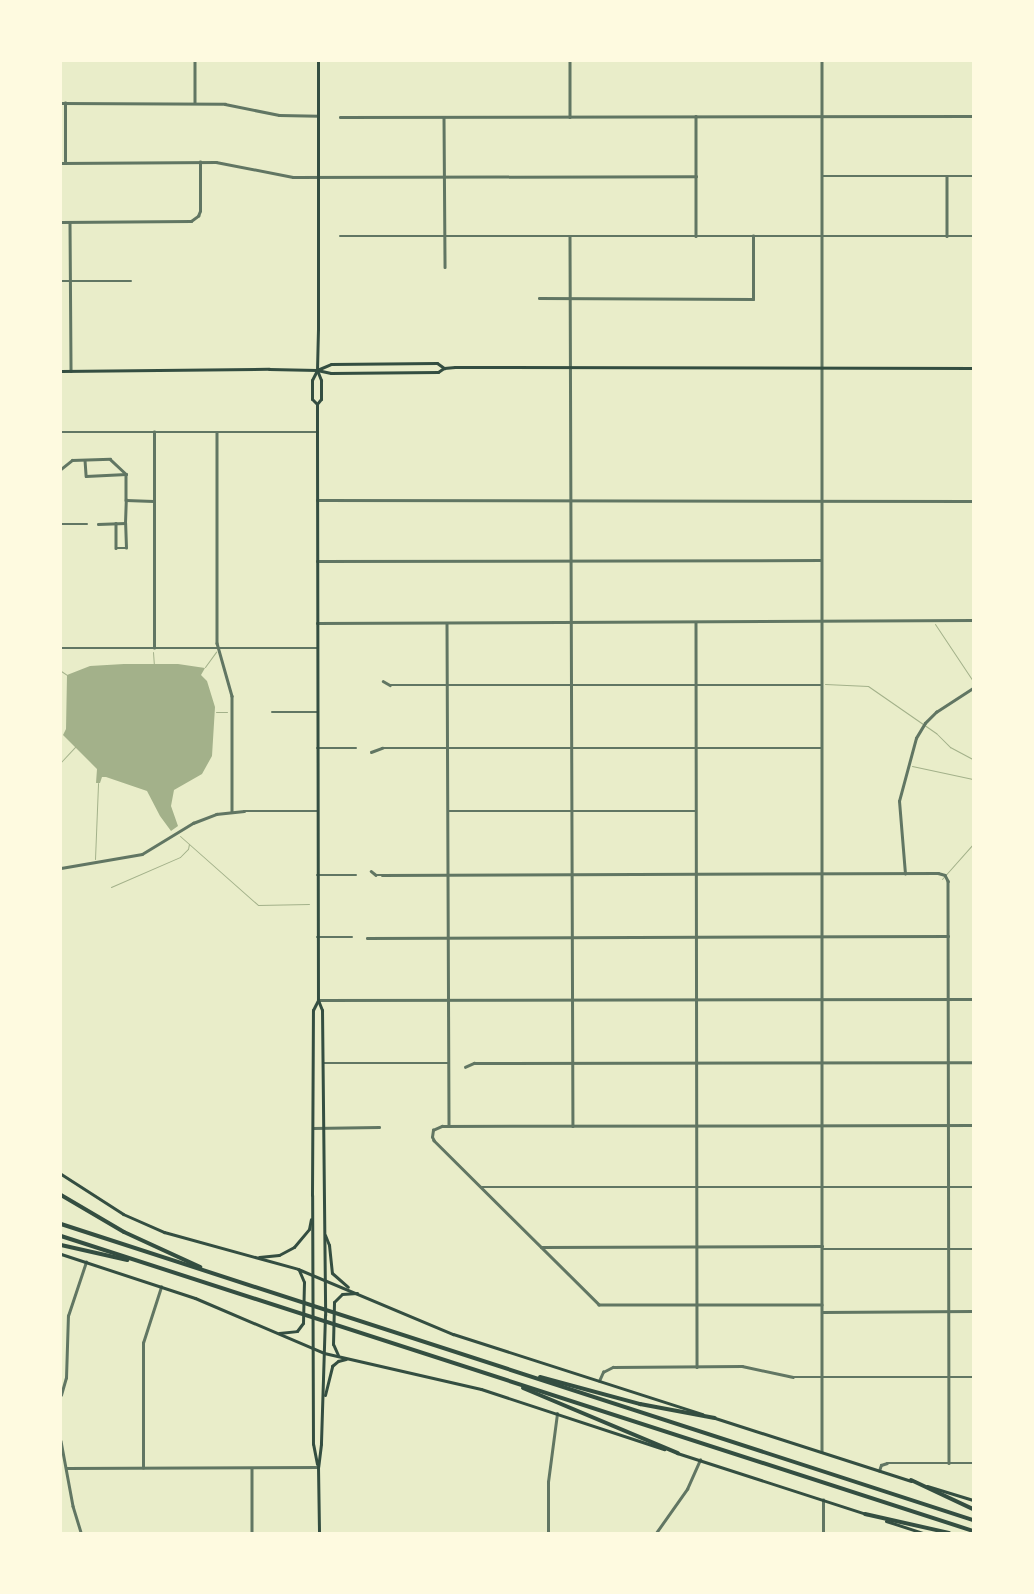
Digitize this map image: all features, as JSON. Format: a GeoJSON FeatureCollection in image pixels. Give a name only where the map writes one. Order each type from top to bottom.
{"type":"FeatureCollection","features":[{"type":"Feature","properties":{"kind":"highway"},"geometry":{"type":"LineString","coordinates":[[61,1195],[158,1249],[232,1280]]}},
{"type":"Feature","properties":{"kind":"highway"},"geometry":{"type":"LineString","coordinates":[[61,1224],[973,1520]]}},
{"type":"Feature","properties":{"kind":"highway"},"geometry":{"type":"LineString","coordinates":[[61,1236],[973,1530]]}},
{"type":"Feature","properties":{"kind":"highway"},"geometry":{"type":"LineString","coordinates":[[61,1244],[143,1262]]}},
{"type":"Feature","properties":{"kind":"highway"},"geometry":{"type":"LineString","coordinates":[[524,1374],[556,1380],[640,1404],[715,1418]]}},
{"type":"Feature","properties":{"kind":"highway"},"geometry":{"type":"LineString","coordinates":[[498,1377],[678,1453]]}},
{"type":"Feature","properties":{"kind":"highway"},"geometry":{"type":"LineString","coordinates":[[911,1480],[973,1509]]}},
{"type":"Feature","properties":{"kind":"highway"},"geometry":{"type":"LineString","coordinates":[[865,1514],[949,1533]]}},
{"type":"Feature","properties":{"kind":"main road"},"geometry":{"type":"LineString","coordinates":[[317,404],[312,400],[312,380],[317,370],[318,61]]}},
{"type":"Feature","properties":{"kind":"main road"},"geometry":{"type":"LineString","coordinates":[[317,370],[331,364],[437,363],[444,368]]}},
{"type":"Feature","properties":{"kind":"main road"},"geometry":{"type":"LineString","coordinates":[[61,371],[317,370],[331,373],[379,373],[438,372],[444,368],[973,368]]}},
{"type":"Feature","properties":{"kind":"main road"},"geometry":{"type":"LineString","coordinates":[[317,370],[322,380],[321,399],[317,404],[316,561],[317,937],[318,1000],[322,1010],[324,1232],[324,1353],[318,1468],[318,1533]]}},
{"type":"Feature","properties":{"kind":"main road"},"geometry":{"type":"LineString","coordinates":[[318,1000],[313,1010],[312,1128],[313,1444],[318,1468]]}},
{"type":"Feature","properties":{"kind":"main road"},"geometry":{"type":"LineString","coordinates":[[61,1174],[116,1210],[147,1225],[180,1237],[298,1269],[452,1334],[973,1500]]}},
{"type":"Feature","properties":{"kind":"main road"},"geometry":{"type":"LineString","coordinates":[[252,1257],[278,1255],[294,1248],[309,1228],[312,1209]]}},
{"type":"Feature","properties":{"kind":"main road"},"geometry":{"type":"LineString","coordinates":[[324,1232],[329,1245],[332,1273],[338,1280],[357,1293]]}},
{"type":"Feature","properties":{"kind":"main road"},"geometry":{"type":"LineString","coordinates":[[61,1254],[161,1286],[324,1353],[482,1389],[924,1533]]}},
{"type":"Feature","properties":{"kind":"main road"},"geometry":{"type":"LineString","coordinates":[[276,1333],[293,1332],[303,1324],[304,1278],[298,1269]]}},
{"type":"Feature","properties":{"kind":"main road"},"geometry":{"type":"LineString","coordinates":[[340,1357],[335,1352],[333,1344],[334,1302],[342,1294],[357,1293]]}},
{"type":"Feature","properties":{"kind":"main road"},"geometry":{"type":"LineString","coordinates":[[322,1408],[329,1371],[335,1362],[347,1359]]}},
{"type":"Feature","properties":{"kind":"street"},"geometry":{"type":"LineString","coordinates":[[195,61],[195,103]]}},
{"type":"Feature","properties":{"kind":"street"},"geometry":{"type":"LineString","coordinates":[[570,61],[570,116]]}},
{"type":"Feature","properties":{"kind":"street"},"geometry":{"type":"LineString","coordinates":[[822,61],[822,1453]]}},
{"type":"Feature","properties":{"kind":"street"},"geometry":{"type":"LineString","coordinates":[[318,116],[279,115],[224,104],[63,103],[63,163],[200,162],[226,164],[281,176],[696,176]]}},
{"type":"Feature","properties":{"kind":"street"},"geometry":{"type":"LineString","coordinates":[[696,116],[696,236]]}},
{"type":"Feature","properties":{"kind":"street"},"geometry":{"type":"LineString","coordinates":[[340,117],[973,116]]}},
{"type":"Feature","properties":{"kind":"street"},"geometry":{"type":"LineString","coordinates":[[444,117],[445,267]]}},
{"type":"Feature","properties":{"kind":"street"},"geometry":{"type":"LineString","coordinates":[[61,222],[185,222],[195,219],[200,210],[200,162]]}},
{"type":"Feature","properties":{"kind":"street"},"geometry":{"type":"LineString","coordinates":[[822,176],[973,176]]}},
{"type":"Feature","properties":{"kind":"street"},"geometry":{"type":"LineString","coordinates":[[947,176],[947,236]]}},
{"type":"Feature","properties":{"kind":"street"},"geometry":{"type":"LineString","coordinates":[[70,222],[71,371]]}},
{"type":"Feature","properties":{"kind":"street"},"geometry":{"type":"LineString","coordinates":[[340,236],[973,236]]}},
{"type":"Feature","properties":{"kind":"street"},"geometry":{"type":"LineString","coordinates":[[570,236],[573,1126]]}},
{"type":"Feature","properties":{"kind":"street"},"geometry":{"type":"LineString","coordinates":[[539,298],[753,299],[753,236]]}},
{"type":"Feature","properties":{"kind":"street"},"geometry":{"type":"LineString","coordinates":[[61,281],[131,281]]}},
{"type":"Feature","properties":{"kind":"street"},"geometry":{"type":"LineString","coordinates":[[61,432],[317,432]]}},
{"type":"Feature","properties":{"kind":"street"},"geometry":{"type":"LineString","coordinates":[[154,432],[154,648]]}},
{"type":"Feature","properties":{"kind":"street"},"geometry":{"type":"LineString","coordinates":[[217,432],[217,643],[232,696],[232,812]]}},
{"type":"Feature","properties":{"kind":"street"},"geometry":{"type":"LineString","coordinates":[[61,469],[72,460],[110,459],[126,474],[126,548],[116,548],[116,524]]}},
{"type":"Feature","properties":{"kind":"street"},"geometry":{"type":"LineString","coordinates":[[85,460],[86,476],[126,474]]}},
{"type":"Feature","properties":{"kind":"street"},"geometry":{"type":"LineString","coordinates":[[317,500],[821,499],[973,501]]}},
{"type":"Feature","properties":{"kind":"street"},"geometry":{"type":"LineString","coordinates":[[126,500],[154,500]]}},
{"type":"Feature","properties":{"kind":"street"},"geometry":{"type":"LineString","coordinates":[[98,524],[125,523]]}},
{"type":"Feature","properties":{"kind":"street"},"geometry":{"type":"LineString","coordinates":[[61,524],[86,524]]}},
{"type":"Feature","properties":{"kind":"street"},"geometry":{"type":"LineString","coordinates":[[316,561],[821,560]]}},
{"type":"Feature","properties":{"kind":"street"},"geometry":{"type":"LineString","coordinates":[[317,623],[973,620]]}},
{"type":"Feature","properties":{"kind":"street"},"geometry":{"type":"LineString","coordinates":[[696,622],[697,1367]]}},
{"type":"Feature","properties":{"kind":"street"},"geometry":{"type":"LineString","coordinates":[[447,623],[449,1126]]}},
{"type":"Feature","properties":{"kind":"street"},"geometry":{"type":"LineString","coordinates":[[61,648],[317,648]]}},
{"type":"Feature","properties":{"kind":"street"},"geometry":{"type":"LineString","coordinates":[[383,682],[390,685],[821,685]]}},
{"type":"Feature","properties":{"kind":"street"},"geometry":{"type":"LineString","coordinates":[[905,874],[899,801],[916,738],[925,723],[936,712],[973,688]]}},
{"type":"Feature","properties":{"kind":"street"},"geometry":{"type":"LineString","coordinates":[[272,712],[317,712]]}},
{"type":"Feature","properties":{"kind":"street"},"geometry":{"type":"LineString","coordinates":[[317,748],[356,748]]}},
{"type":"Feature","properties":{"kind":"street"},"geometry":{"type":"LineString","coordinates":[[371,752],[378,748],[821,748]]}},
{"type":"Feature","properties":{"kind":"street"},"geometry":{"type":"LineString","coordinates":[[448,811],[696,811]]}},
{"type":"Feature","properties":{"kind":"street"},"geometry":{"type":"LineString","coordinates":[[61,868],[137,856],[197,821],[232,812],[317,812]]}},
{"type":"Feature","properties":{"kind":"street"},"geometry":{"type":"LineString","coordinates":[[371,871],[376,875],[938,873],[945,875],[948,881],[949,1463]]}},
{"type":"Feature","properties":{"kind":"street"},"geometry":{"type":"LineString","coordinates":[[317,875],[356,875]]}},
{"type":"Feature","properties":{"kind":"street"},"geometry":{"type":"LineString","coordinates":[[367,938],[948,936]]}},
{"type":"Feature","properties":{"kind":"street"},"geometry":{"type":"LineString","coordinates":[[317,937],[352,937]]}},
{"type":"Feature","properties":{"kind":"street"},"geometry":{"type":"LineString","coordinates":[[318,1000],[973,999]]}},
{"type":"Feature","properties":{"kind":"street"},"geometry":{"type":"LineString","coordinates":[[465,1068],[474,1063],[973,1062]]}},
{"type":"Feature","properties":{"kind":"street"},"geometry":{"type":"LineString","coordinates":[[322,1063],[449,1064]]}},
{"type":"Feature","properties":{"kind":"street"},"geometry":{"type":"LineString","coordinates":[[822,1305],[603,1306],[595,1302],[434,1141],[432,1133],[438,1126],[973,1125]]}},
{"type":"Feature","properties":{"kind":"street"},"geometry":{"type":"LineString","coordinates":[[312,1128],[379,1127]]}},
{"type":"Feature","properties":{"kind":"street"},"geometry":{"type":"LineString","coordinates":[[480,1187],[973,1187]]}},
{"type":"Feature","properties":{"kind":"street"},"geometry":{"type":"LineString","coordinates":[[540,1247],[697,1246],[973,1249]]}},
{"type":"Feature","properties":{"kind":"street"},"geometry":{"type":"LineString","coordinates":[[61,1394],[66,1378],[68,1316],[86,1262]]}},
{"type":"Feature","properties":{"kind":"street"},"geometry":{"type":"LineString","coordinates":[[143,1468],[143,1343],[161,1286]]}},
{"type":"Feature","properties":{"kind":"street"},"geometry":{"type":"LineString","coordinates":[[822,1312],[973,1311]]}},
{"type":"Feature","properties":{"kind":"street"},"geometry":{"type":"LineString","coordinates":[[599,1381],[603,1372],[613,1367],[742,1366],[782,1375],[822,1377],[973,1377]]}},
{"type":"Feature","properties":{"kind":"street"},"geometry":{"type":"LineString","coordinates":[[548,1533],[548,1482],[557,1414]]}},
{"type":"Feature","properties":{"kind":"street"},"geometry":{"type":"LineString","coordinates":[[61,1441],[73,1506],[81,1533]]}},
{"type":"Feature","properties":{"kind":"street"},"geometry":{"type":"LineString","coordinates":[[656,1533],[695,1476],[700,1460]]}},
{"type":"Feature","properties":{"kind":"street"},"geometry":{"type":"LineString","coordinates":[[879,1471],[883,1463],[973,1463]]}},
{"type":"Feature","properties":{"kind":"street"},"geometry":{"type":"LineString","coordinates":[[67,1468],[318,1468]]}},
{"type":"Feature","properties":{"kind":"street"},"geometry":{"type":"LineString","coordinates":[[252,1468],[252,1533]]}},
{"type":"Feature","properties":{"kind":"street"},"geometry":{"type":"LineString","coordinates":[[822,1533],[823,1500]]}},
{"type":"Feature","properties":{"kind":"shaded area"},"geometry":{"type":"Polygon","coordinates":[[[178,664],[205,668],[201,675],[207,681],[215,707],[212,756],[202,774],[174,790],[171,806],[178,826],[171,831],[160,816],[147,791],[106,777],[102,777],[100,783],[96,783],[97,769],[63,735],[66,729],[67,675],[90,666],[178,664]]]}},
{"type":"Feature","properties":{"kind":"waterway"},"geometry":{"type":"LineString","coordinates":[[935,624],[973,681]]}},
{"type":"Feature","properties":{"kind":"waterway"},"geometry":{"type":"LineString","coordinates":[[153,652],[154,665]]}},
{"type":"Feature","properties":{"kind":"waterway"},"geometry":{"type":"LineString","coordinates":[[205,667],[216,652]]}},
{"type":"Feature","properties":{"kind":"waterway"},"geometry":{"type":"LineString","coordinates":[[61,671],[67,675]]}},
{"type":"Feature","properties":{"kind":"waterway"},"geometry":{"type":"LineString","coordinates":[[825,684],[868,686],[936,733],[950,747],[973,759]]}},
{"type":"Feature","properties":{"kind":"waterway"},"geometry":{"type":"LineString","coordinates":[[216,712],[227,712]]}},
{"type":"Feature","properties":{"kind":"waterway"},"geometry":{"type":"LineString","coordinates":[[61,762],[76,746]]}},
{"type":"Feature","properties":{"kind":"waterway"},"geometry":{"type":"LineString","coordinates":[[912,766],[973,779]]}},
{"type":"Feature","properties":{"kind":"waterway"},"geometry":{"type":"LineString","coordinates":[[95,859],[98,783]]}},
{"type":"Feature","properties":{"kind":"waterway"},"geometry":{"type":"LineString","coordinates":[[180,836],[258,905],[309,904]]}},
{"type":"Feature","properties":{"kind":"waterway"},"geometry":{"type":"LineString","coordinates":[[111,887],[180,857],[188,849],[189,844]]}},
{"type":"Feature","properties":{"kind":"waterway"},"geometry":{"type":"LineString","coordinates":[[942,879],[973,844]]}}]}
